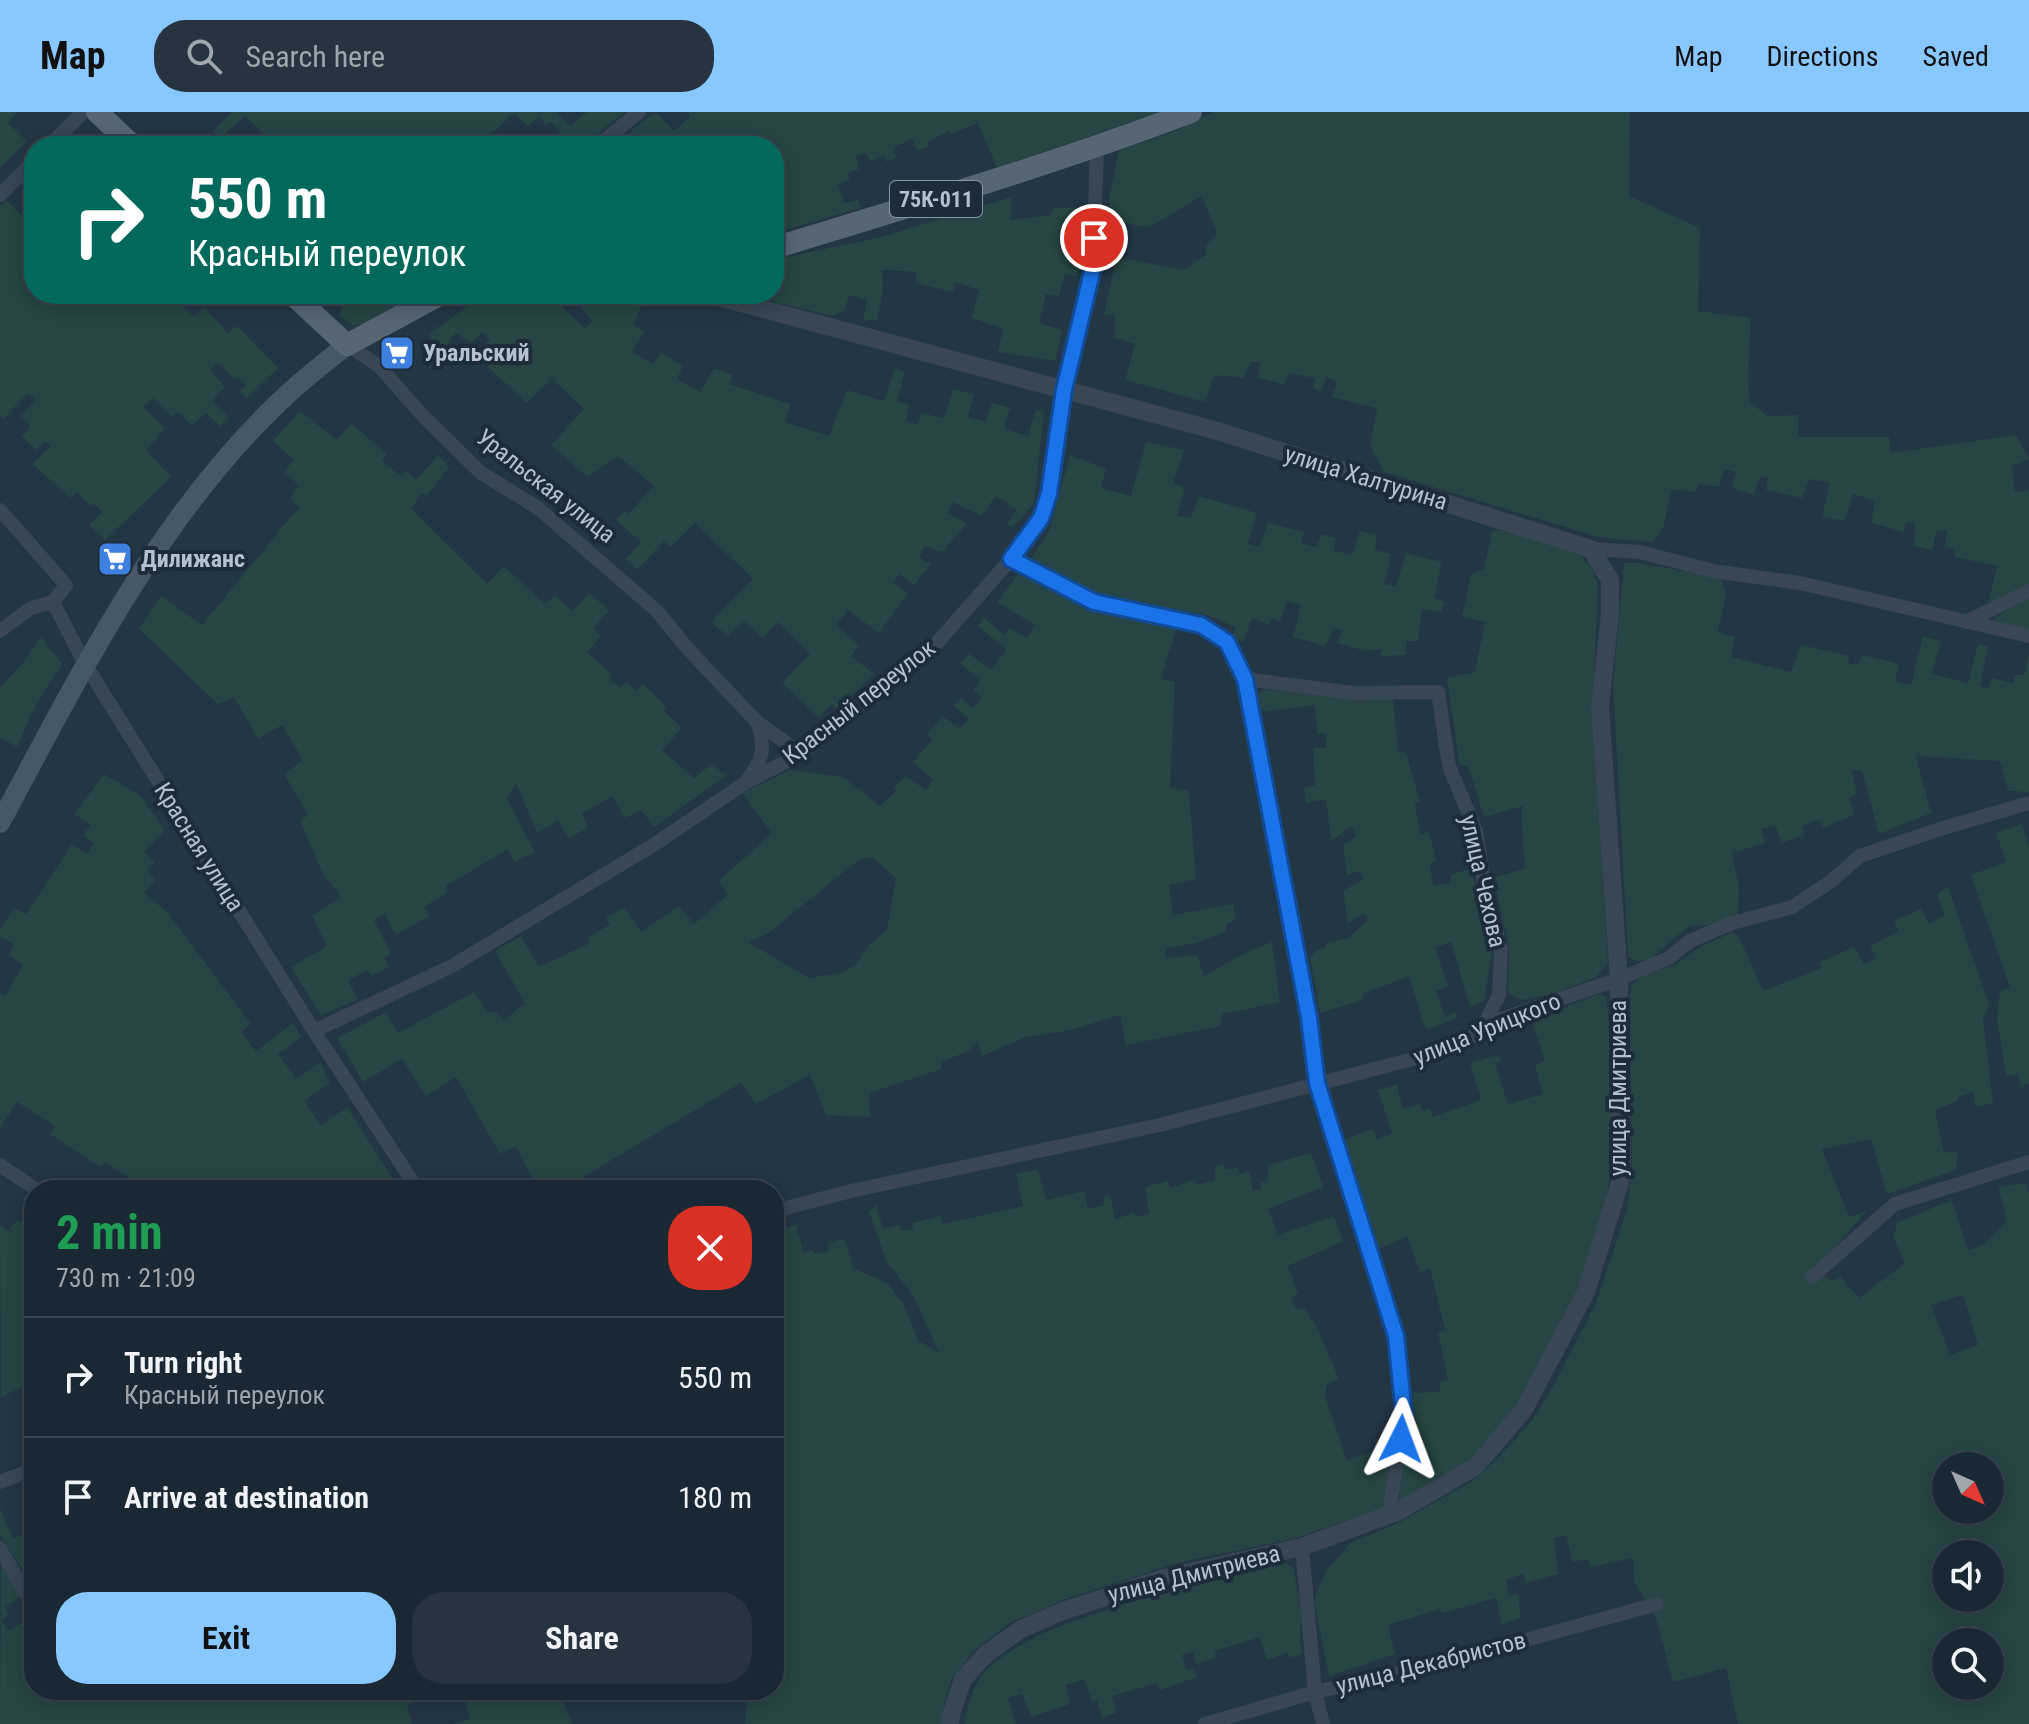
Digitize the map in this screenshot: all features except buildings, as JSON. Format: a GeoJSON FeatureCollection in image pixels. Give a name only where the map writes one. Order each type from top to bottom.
{"type":"FeatureCollection","features":[{"type":"Feature","properties":{"kind":"main road"},"geometry":{"type":"LineString","coordinates":[[97,112],[122,136]]}},
{"type":"Feature","properties":{"kind":"main road","name":"75К-011"},"geometry":{"type":"LineString","coordinates":[[784,245],[1097,147],[1191,112]]}},
{"type":"Feature","properties":{"kind":"main road","name":"Уральская улица"},"geometry":{"type":"LineString","coordinates":[[303,304],[347,345]]}},
{"type":"Feature","properties":{"kind":"main road"},"geometry":{"type":"LineString","coordinates":[[0,823],[85,664],[151,558],[214,473],[271,409],[305,377],[347,345],[423,304]]}},
{"type":"Feature","properties":{"kind":"street"},"geometry":{"type":"LineString","coordinates":[[59,136],[83,112]]}},
{"type":"Feature","properties":{"kind":"street"},"geometry":{"type":"LineString","coordinates":[[609,136],[639,112]]}},
{"type":"Feature","properties":{"kind":"street","name":"Красный переулок"},"geometry":{"type":"LineString","coordinates":[[314,1031],[452,966],[655,844],[745,783],[801,754],[935,645],[1011,559],[1041,518],[1049,494],[1064,390],[1093,268],[1097,147]]}},
{"type":"Feature","properties":{"kind":"street"},"geometry":{"type":"LineString","coordinates":[[0,195],[24,171]]}},
{"type":"Feature","properties":{"kind":"street","name":"улица Халтурина"},"geometry":{"type":"LineString","coordinates":[[745,304],[1214,430],[1591,549],[1640,552],[1713,571],[1800,583],[2029,636]]}},
{"type":"Feature","properties":{"kind":"street","name":"Уральская улица"},"geometry":{"type":"LineString","coordinates":[[347,345],[379,366],[423,416],[481,473],[538,508],[657,611],[756,721],[801,754]]}},
{"type":"Feature","properties":{"kind":"street","name":"Красная улица"},"geometry":{"type":"LineString","coordinates":[[0,510],[66,585],[53,602],[85,664],[314,1031],[411,1180]]}},
{"type":"Feature","properties":{"kind":"street","name":"улица Дмитриева"},"geometry":{"type":"LineString","coordinates":[[950,1724],[963,1679],[986,1654],[1021,1629],[1063,1611],[1163,1578],[1302,1547],[1389,1515],[1475,1467],[1523,1411],[1586,1292],[1622,1176],[1619,979],[1600,707],[1610,613],[1610,580],[1591,549]]}},
{"type":"Feature","properties":{"kind":"street"},"geometry":{"type":"LineString","coordinates":[[1011,559],[1094,602],[1201,625],[1227,642],[1245,679],[1309,1018],[1317,1083],[1396,1336],[1404,1414],[1389,1515]]}},
{"type":"Feature","properties":{"kind":"street"},"geometry":{"type":"LineString","coordinates":[[1966,622],[2029,591]]}},
{"type":"Feature","properties":{"kind":"street"},"geometry":{"type":"LineString","coordinates":[[0,631],[31,608],[53,602]]}},
{"type":"Feature","properties":{"kind":"street","name":"улица Чехова"},"geometry":{"type":"LineString","coordinates":[[1245,679],[1353,693],[1438,692],[1449,766],[1476,831],[1486,894],[1501,949],[1499,995],[1484,1025]]}},
{"type":"Feature","properties":{"kind":"street"},"geometry":{"type":"LineString","coordinates":[[745,783],[760,762],[763,744],[756,721]]}},
{"type":"Feature","properties":{"kind":"street","name":"улица Урицкого"},"geometry":{"type":"LineString","coordinates":[[784,1208],[1160,1125],[1440,1052],[1468,1041],[1484,1025],[1619,979],[1669,958],[1690,941],[1732,923],[1792,907],[1830,882],[1860,856],[2029,803]]}},
{"type":"Feature","properties":{"kind":"street"},"geometry":{"type":"LineString","coordinates":[[1812,1277],[1895,1204],[2029,1162]]}},
{"type":"Feature","properties":{"kind":"street"},"geometry":{"type":"LineString","coordinates":[[0,1165],[24,1181]]}},
{"type":"Feature","properties":{"kind":"street"},"geometry":{"type":"LineString","coordinates":[[0,1482],[24,1473]]}},
{"type":"Feature","properties":{"kind":"street"},"geometry":{"type":"LineString","coordinates":[[1302,1547],[1315,1692],[1323,1724]]}},
{"type":"Feature","properties":{"kind":"street"},"geometry":{"type":"LineString","coordinates":[[0,1548],[24,1590]]}},
{"type":"Feature","properties":{"kind":"street","name":"улица Декабристов"},"geometry":{"type":"LineString","coordinates":[[1205,1724],[1315,1692],[1424,1668],[1657,1604]]}},
{"type":"Feature","properties":{"kind":"green space"},"geometry":{"type":"Polygon","coordinates":[[[0,112],[18,112],[8,123],[24,138],[24,144],[0,168],[0,112]]]}},
{"type":"Feature","properties":{"kind":"green space"},"geometry":{"type":"Polygon","coordinates":[[[232,112],[556,112],[570,126],[587,112],[625,112],[595,136],[556,136],[560,132],[551,122],[546,125],[539,117],[528,126],[514,113],[489,136],[267,136],[245,116],[222,136],[213,131],[232,112]]]}},
{"type":"Feature","properties":{"kind":"green space"},"geometry":{"type":"Polygon","coordinates":[[[655,112],[674,131],[690,117],[689,112],[1160,112],[997,168],[978,123],[951,134],[949,131],[928,142],[929,147],[917,150],[912,139],[894,147],[896,158],[886,162],[884,156],[870,161],[866,153],[856,155],[859,169],[848,173],[850,180],[838,185],[844,203],[858,200],[861,208],[784,230],[784,136],[629,136],[655,112]]]}},
{"type":"Feature","properties":{"kind":"green space"},"geometry":{"type":"Polygon","coordinates":[[[1213,112],[1630,112],[1629,196],[1700,228],[1698,311],[1751,318],[1749,401],[1767,416],[1799,415],[1798,437],[1889,437],[1890,453],[2016,435],[2029,459],[2012,466],[2015,492],[2029,490],[2029,585],[2002,600],[1988,603],[1997,566],[1955,557],[1955,550],[1945,546],[1947,531],[1937,530],[1932,550],[1914,546],[1915,523],[1906,522],[1904,532],[1871,523],[1875,501],[1853,494],[1845,521],[1822,517],[1830,483],[1809,479],[1802,498],[1766,490],[1768,478],[1760,477],[1754,495],[1732,488],[1736,472],[1724,469],[1719,487],[1699,484],[1696,492],[1672,489],[1663,528],[1653,542],[1598,537],[1384,472],[1370,446],[1377,408],[1332,397],[1337,381],[1326,377],[1321,391],[1313,389],[1315,378],[1289,373],[1285,385],[1258,378],[1261,363],[1251,361],[1244,378],[1214,375],[1205,402],[1125,380],[1135,344],[1115,338],[1115,316],[1104,314],[1117,257],[1183,270],[1207,254],[1205,246],[1217,234],[1202,196],[1150,227],[1111,221],[1109,198],[1119,150],[1173,132],[1213,112]]]}},
{"type":"Feature","properties":{"kind":"green space"},"geometry":{"type":"Polygon","coordinates":[[[1011,197],[1011,220],[1051,215],[1053,208],[1091,208],[1077,277],[1065,274],[1059,296],[1046,294],[1039,323],[1062,330],[1055,361],[998,352],[1003,329],[972,318],[979,290],[955,282],[953,292],[916,283],[916,272],[882,270],[883,289],[877,321],[863,319],[867,300],[849,295],[845,310],[832,316],[783,304],[784,258],[881,237],[1011,197]]]}},
{"type":"Feature","properties":{"kind":"green space"},"geometry":{"type":"Polygon","coordinates":[[[6,200],[24,217],[24,304],[181,304],[194,317],[204,307],[228,333],[237,326],[278,368],[247,398],[240,391],[246,385],[237,377],[234,379],[218,363],[210,370],[225,387],[212,401],[229,417],[220,426],[206,413],[192,426],[178,412],[172,417],[153,398],[143,406],[165,429],[146,450],[171,477],[105,540],[89,525],[102,512],[95,504],[91,506],[77,492],[70,498],[33,464],[51,446],[45,441],[36,450],[22,436],[31,426],[21,416],[36,400],[28,393],[3,419],[0,416],[0,206],[6,200]]]}},
{"type":"Feature","properties":{"kind":"green space"},"geometry":{"type":"Polygon","coordinates":[[[344,304],[399,304],[361,325],[353,326],[339,315],[344,304]]]}},
{"type":"Feature","properties":{"kind":"green space"},"geometry":{"type":"Polygon","coordinates":[[[469,304],[559,304],[585,329],[593,321],[581,308],[585,304],[642,304],[633,325],[644,332],[632,352],[653,364],[661,353],[683,366],[677,379],[700,392],[714,368],[733,375],[729,384],[790,404],[785,422],[829,436],[847,390],[884,401],[895,368],[905,372],[897,401],[909,405],[906,421],[918,424],[921,413],[944,418],[953,389],[974,395],[968,417],[986,422],[992,403],[1010,408],[1004,428],[1028,436],[1036,410],[1044,412],[1034,504],[1012,528],[1007,524],[1017,510],[996,496],[981,516],[953,502],[948,513],[967,524],[942,552],[925,546],[919,558],[931,564],[914,585],[899,574],[893,582],[908,593],[879,633],[848,610],[836,625],[859,645],[851,656],[874,674],[837,709],[832,704],[818,717],[782,683],[810,654],[778,622],[762,638],[744,621],[728,636],[711,622],[753,579],[695,523],[671,547],[664,541],[637,570],[626,559],[641,542],[616,520],[624,511],[628,514],[654,486],[618,456],[587,477],[551,445],[584,409],[552,379],[527,403],[475,355],[490,340],[482,332],[471,343],[456,333],[441,350],[428,335],[469,304]]]}},
{"type":"Feature","properties":{"kind":"green space"},"geometry":{"type":"Polygon","coordinates":[[[300,411],[337,440],[351,423],[387,454],[382,461],[401,476],[406,471],[416,480],[438,455],[449,467],[427,496],[422,493],[411,509],[487,584],[504,566],[545,604],[555,595],[572,611],[590,593],[609,611],[593,628],[601,636],[587,652],[612,674],[609,679],[620,688],[626,682],[636,691],[643,684],[666,707],[664,711],[682,728],[662,750],[694,778],[712,764],[726,776],[654,827],[641,810],[625,818],[612,796],[582,814],[588,827],[569,839],[558,821],[537,833],[516,783],[507,799],[535,852],[514,862],[508,849],[446,886],[448,892],[424,907],[429,916],[396,935],[384,914],[374,920],[391,953],[384,958],[389,967],[372,976],[367,970],[348,981],[358,999],[321,1016],[291,967],[327,946],[312,916],[341,897],[322,872],[300,821],[308,815],[284,774],[303,760],[282,725],[258,739],[234,697],[218,704],[139,629],[161,596],[202,625],[299,507],[290,498],[299,485],[283,472],[294,460],[273,441],[300,411]]]}},
{"type":"Feature","properties":{"kind":"green space"},"geometry":{"type":"Polygon","coordinates":[[[1146,442],[1184,450],[1173,483],[1185,488],[1177,516],[1191,518],[1199,496],[1257,513],[1248,544],[1259,547],[1268,523],[1304,532],[1301,543],[1316,547],[1321,534],[1336,538],[1334,551],[1352,555],[1360,531],[1377,535],[1375,550],[1391,554],[1384,584],[1396,586],[1406,553],[1442,562],[1434,598],[1444,602],[1442,612],[1422,609],[1418,641],[1407,641],[1405,655],[1381,656],[1381,649],[1365,651],[1338,643],[1342,631],[1334,628],[1325,646],[1293,637],[1301,605],[1287,601],[1280,621],[1272,618],[1269,625],[1252,618],[1243,642],[1232,639],[1235,627],[1207,615],[1106,598],[1072,585],[1029,562],[1049,531],[1070,455],[1106,469],[1101,488],[1131,496],[1146,442]]]}},
{"type":"Feature","properties":{"kind":"green space"},"geometry":{"type":"Polygon","coordinates":[[[1499,530],[1576,551],[1593,569],[1598,584],[1593,702],[1608,964],[1595,978],[1548,995],[1521,1000],[1508,993],[1509,946],[1493,878],[1525,868],[1523,806],[1484,817],[1469,768],[1459,763],[1447,678],[1475,672],[1485,622],[1462,617],[1471,574],[1484,570],[1492,532],[1499,530]]]}},
{"type":"Feature","properties":{"kind":"green space"},"geometry":{"type":"Polygon","coordinates":[[[1624,563],[1721,578],[1726,595],[1718,632],[1735,637],[1731,657],[1791,672],[1801,645],[1849,656],[1848,664],[1858,665],[1862,655],[1899,664],[1895,681],[1911,685],[1923,636],[1941,641],[1932,674],[1968,683],[1978,644],[1988,646],[1980,686],[1989,689],[1992,678],[2013,683],[2015,675],[2024,675],[2029,654],[2029,792],[2008,791],[2000,761],[1916,756],[1931,813],[1879,834],[1862,771],[1852,770],[1857,794],[1849,798],[1854,815],[1822,828],[1819,820],[1802,826],[1804,835],[1782,843],[1775,825],[1761,829],[1765,843],[1732,853],[1739,886],[1738,914],[1709,925],[1689,926],[1649,960],[1637,961],[1628,957],[1613,684],[1624,563]]]}},
{"type":"Feature","properties":{"kind":"green space"},"geometry":{"type":"Polygon","coordinates":[[[1020,571],[1090,607],[1177,627],[1161,679],[1175,682],[1170,788],[1189,791],[1196,879],[1169,885],[1173,915],[1233,904],[1236,920],[1226,924],[1226,932],[1196,943],[1166,948],[1166,958],[1197,955],[1204,976],[1272,942],[1280,1002],[1222,1014],[1220,1026],[1126,1045],[1120,1015],[1071,1030],[1026,1037],[982,1056],[978,1043],[969,1051],[941,1062],[941,1069],[869,1093],[870,1117],[826,1115],[810,1075],[756,1104],[741,1083],[583,1177],[584,1180],[533,1180],[516,1146],[500,1154],[456,1077],[426,1096],[402,1059],[363,1082],[337,1038],[386,1012],[398,1033],[474,992],[487,1012],[497,1012],[504,1020],[525,1003],[495,951],[521,936],[539,967],[590,943],[588,938],[610,924],[606,918],[624,907],[641,932],[679,906],[694,924],[728,894],[719,881],[772,833],[742,793],[790,770],[843,777],[880,806],[906,776],[926,790],[933,780],[913,762],[933,739],[926,735],[943,716],[960,729],[969,718],[953,706],[961,698],[973,708],[982,698],[973,690],[980,680],[960,663],[969,654],[991,669],[1007,650],[978,626],[984,618],[1004,635],[1010,628],[1027,638],[1035,625],[997,602],[1020,571]],[[872,857],[860,859],[767,934],[748,942],[809,978],[841,973],[855,965],[869,945],[887,930],[896,878],[872,857]]]}},
{"type":"Feature","properties":{"kind":"green space"},"geometry":{"type":"Polygon","coordinates":[[[2029,598],[2029,629],[1993,624],[1996,617],[2029,598]]]}},
{"type":"Feature","properties":{"kind":"green space"},"geometry":{"type":"Polygon","coordinates":[[[41,637],[62,664],[32,714],[18,747],[0,738],[0,687],[23,663],[41,637]]]}},
{"type":"Feature","properties":{"kind":"green space"},"geometry":{"type":"Polygon","coordinates":[[[1263,689],[1335,697],[1393,699],[1398,751],[1406,752],[1420,802],[1415,803],[1420,834],[1429,832],[1436,860],[1430,864],[1433,886],[1451,883],[1451,875],[1471,868],[1492,952],[1484,1001],[1470,1007],[1451,942],[1435,948],[1448,986],[1436,991],[1445,1017],[1456,1013],[1458,1017],[1428,1029],[1424,1025],[1409,976],[1363,994],[1363,1000],[1320,1013],[1310,958],[1316,950],[1326,948],[1326,943],[1348,938],[1369,919],[1364,913],[1348,924],[1343,891],[1363,879],[1360,871],[1347,875],[1343,845],[1356,836],[1352,826],[1331,841],[1326,799],[1306,803],[1304,788],[1315,785],[1313,749],[1326,747],[1326,734],[1317,734],[1315,705],[1260,712],[1255,696],[1263,689]]]}},
{"type":"Feature","properties":{"kind":"green space"},"geometry":{"type":"Polygon","coordinates":[[[104,774],[141,796],[165,831],[144,851],[155,863],[147,870],[156,880],[144,893],[167,912],[251,1024],[241,1032],[256,1051],[293,1023],[301,1037],[278,1054],[297,1079],[320,1062],[330,1083],[304,1101],[321,1125],[347,1107],[394,1180],[132,1180],[105,1162],[101,1167],[50,1134],[55,1126],[17,1102],[0,1128],[0,992],[6,995],[23,965],[8,955],[14,945],[0,936],[0,929],[14,908],[26,914],[72,844],[87,854],[94,843],[83,835],[91,825],[74,814],[104,774]]]}},
{"type":"Feature","properties":{"kind":"green space"},"geometry":{"type":"Polygon","coordinates":[[[2022,824],[2029,846],[2029,1083],[2021,1086],[2018,1074],[2006,1076],[1997,1019],[2000,991],[2010,988],[1971,875],[2006,862],[1996,833],[2022,824]]]}},
{"type":"Feature","properties":{"kind":"green space"},"geometry":{"type":"Polygon","coordinates":[[[1948,886],[1989,1005],[1983,1018],[1993,1103],[1976,1107],[1973,1092],[1935,1110],[1944,1153],[1958,1151],[1956,1170],[1887,1194],[1871,1139],[1822,1149],[1849,1217],[1867,1211],[1828,1255],[1811,1268],[1833,1281],[1840,1276],[1859,1298],[1905,1263],[1893,1237],[1898,1222],[1952,1200],[1968,1250],[1982,1246],[2007,1221],[1998,1187],[2026,1183],[2029,1193],[2029,1724],[1738,1724],[1726,1668],[1673,1682],[1656,1618],[1634,1582],[1633,1558],[1591,1567],[1588,1559],[1572,1562],[1566,1535],[1554,1538],[1558,1574],[1526,1583],[1523,1574],[1506,1580],[1509,1595],[1518,1594],[1521,1617],[1502,1625],[1496,1598],[1442,1613],[1440,1609],[1388,1625],[1395,1654],[1329,1676],[1315,1606],[1315,1596],[1327,1570],[1350,1543],[1400,1522],[1474,1480],[1500,1456],[1533,1419],[1596,1303],[1627,1210],[1632,1168],[1632,986],[1640,977],[1676,964],[1704,945],[1733,932],[1741,941],[1763,991],[1821,968],[1820,962],[1854,947],[1864,964],[1876,958],[1870,946],[1899,931],[1894,921],[1921,909],[1929,923],[1945,916],[1937,895],[1948,886]],[[1963,1295],[1931,1305],[1950,1355],[1978,1345],[1963,1295]]]}},
{"type":"Feature","properties":{"kind":"green space"},"geometry":{"type":"Polygon","coordinates":[[[1599,994],[1607,998],[1612,1090],[1611,1158],[1598,1232],[1581,1281],[1547,1351],[1499,1429],[1464,1464],[1399,1501],[1413,1393],[1440,1392],[1440,1382],[1448,1380],[1438,1333],[1445,1330],[1430,1269],[1420,1272],[1407,1237],[1378,1249],[1342,1140],[1373,1129],[1377,1139],[1392,1133],[1378,1090],[1397,1085],[1403,1109],[1419,1104],[1423,1111],[1430,1108],[1433,1117],[1481,1100],[1470,1063],[1499,1055],[1501,1061],[1495,1063],[1508,1104],[1543,1094],[1535,1065],[1545,1061],[1532,1020],[1599,994]]]}},
{"type":"Feature","properties":{"kind":"green space"},"geometry":{"type":"Polygon","coordinates":[[[1311,1153],[1324,1187],[1268,1209],[1278,1235],[1334,1216],[1343,1241],[1288,1266],[1298,1293],[1291,1298],[1297,1310],[1304,1308],[1317,1327],[1339,1379],[1327,1385],[1325,1396],[1347,1461],[1391,1444],[1386,1507],[1293,1539],[1177,1563],[1066,1599],[1011,1622],[975,1650],[952,1678],[943,1708],[942,1724],[745,1724],[746,1700],[784,1700],[784,1227],[796,1225],[804,1253],[829,1251],[828,1244],[841,1239],[846,1241],[853,1268],[887,1283],[903,1303],[918,1340],[939,1353],[913,1295],[887,1262],[869,1212],[876,1205],[883,1229],[899,1225],[902,1231],[913,1229],[913,1223],[941,1216],[943,1224],[1023,1206],[1016,1174],[1038,1169],[1046,1200],[1084,1191],[1088,1209],[1104,1205],[1104,1197],[1110,1195],[1115,1219],[1134,1213],[1136,1217],[1149,1214],[1145,1187],[1168,1181],[1170,1188],[1194,1180],[1197,1185],[1215,1180],[1215,1167],[1224,1164],[1226,1170],[1238,1168],[1240,1174],[1249,1171],[1253,1191],[1261,1189],[1261,1182],[1268,1180],[1268,1165],[1311,1153]]]}},
{"type":"Feature","properties":{"kind":"green space"},"geometry":{"type":"Polygon","coordinates":[[[17,1220],[24,1225],[24,1391],[22,1387],[1,1397],[0,1226],[8,1231],[17,1220]]]}},
{"type":"Feature","properties":{"kind":"green space"},"geometry":{"type":"Polygon","coordinates":[[[0,1508],[13,1538],[24,1534],[24,1571],[0,1535],[0,1508]]]}},
{"type":"Feature","properties":{"kind":"green space"},"geometry":{"type":"Polygon","coordinates":[[[1274,1563],[1287,1564],[1294,1569],[1301,1615],[1302,1654],[1289,1658],[1287,1653],[1267,1660],[1260,1637],[1215,1651],[1215,1658],[1196,1664],[1193,1652],[1182,1655],[1186,1670],[1194,1669],[1197,1677],[1160,1690],[1157,1683],[1112,1696],[1116,1713],[1102,1717],[1097,1700],[1092,1702],[1085,1679],[1066,1685],[1070,1704],[1031,1717],[1022,1694],[1008,1698],[1016,1724],[965,1724],[977,1683],[993,1664],[1048,1631],[1214,1577],[1274,1563]]]}},
{"type":"Feature","properties":{"kind":"green space"},"geometry":{"type":"Polygon","coordinates":[[[1,1564],[20,1597],[5,1607],[9,1614],[1,1621],[9,1631],[24,1621],[24,1700],[422,1700],[407,1705],[412,1724],[0,1724],[1,1564]]]}},
{"type":"Feature","properties":{"kind":"green space"},"geometry":{"type":"Polygon","coordinates":[[[465,1700],[562,1700],[573,1724],[453,1724],[470,1719],[465,1700]]]}},
{"type":"Feature","properties":{"kind":"place","name":"Уральский"},"geometry":{"type":"Point","coordinates":[397,353]}},
{"type":"Feature","properties":{"kind":"place","name":"Дилижанс"},"geometry":{"type":"Point","coordinates":[115,559]}},
{"type":"Feature","properties":{"kind":"route"},"geometry":{"type":"LineString","coordinates":[[1094,238],[1093,268],[1064,390],[1049,494],[1041,518],[1011,559],[1094,602],[1201,625],[1227,642],[1245,679],[1309,1018],[1317,1083],[1396,1336],[1404,1414],[1401,1439]]}}]}
